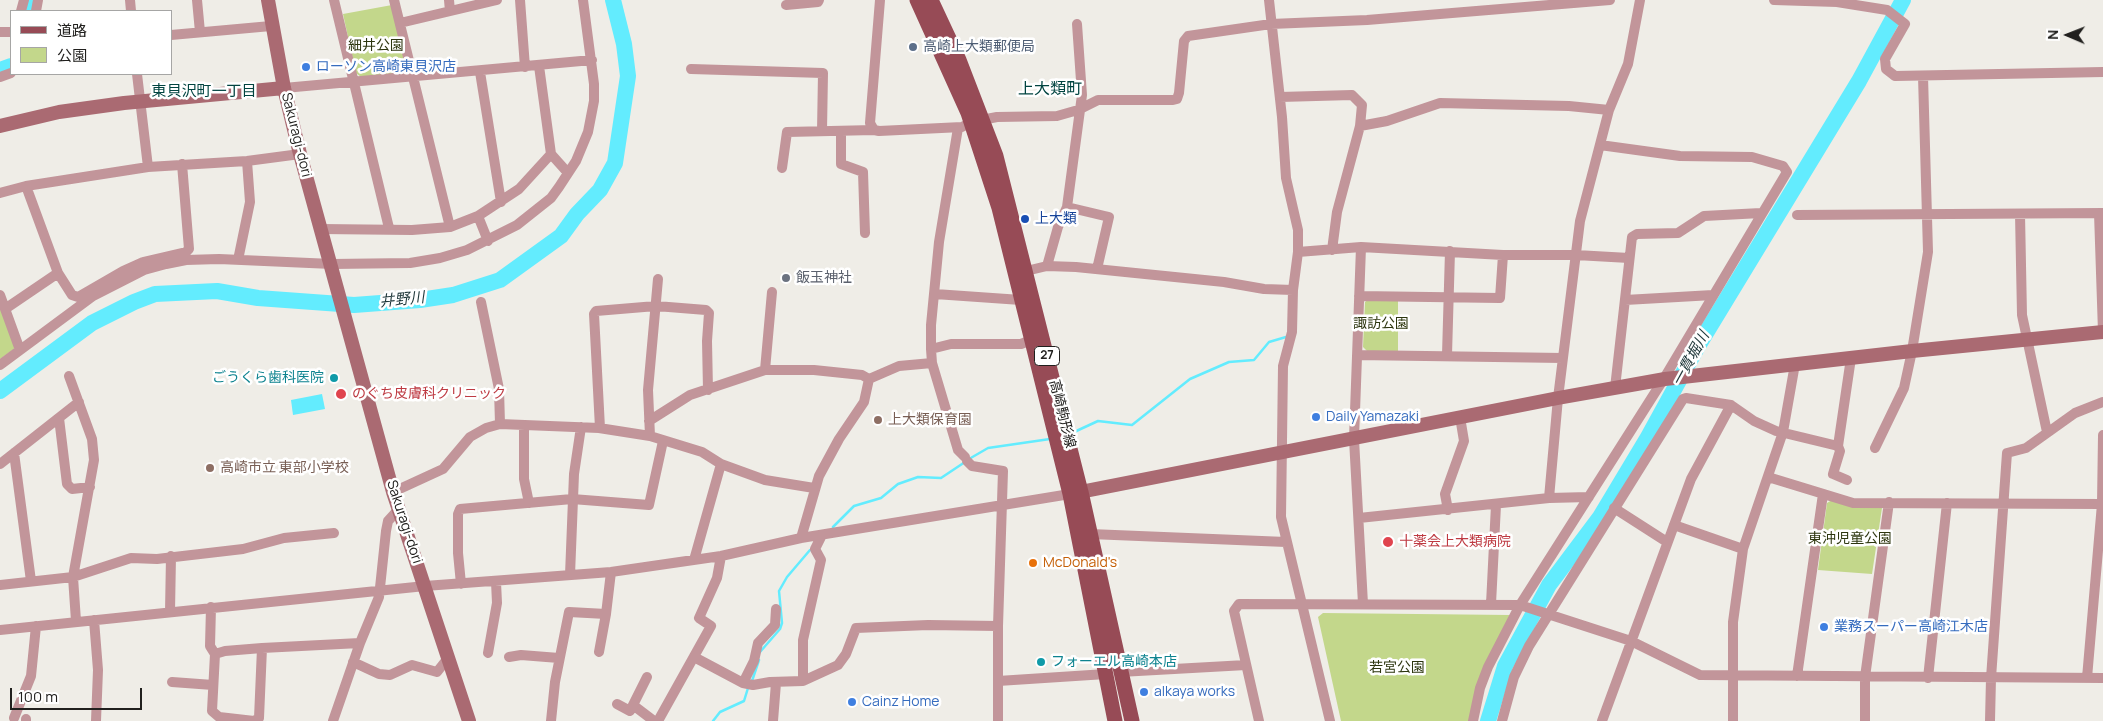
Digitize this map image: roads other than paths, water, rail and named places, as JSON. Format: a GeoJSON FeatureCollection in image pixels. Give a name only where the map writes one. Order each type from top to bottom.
{"type":"FeatureCollection","features":[{"type":"Feature","properties":{"kind":"main road","name":"高崎駒形線"},"geometry":{"type":"LineString","coordinates":[[917,0],[948,66],[999,208],[1031,340],[1090,534],[1113,673],[1115,721]]}},
{"type":"Feature","properties":{"kind":"main road","name":"高崎駒形線"},"geometry":{"type":"LineString","coordinates":[[931,0],[959,60],[970,123],[996,156],[1026,271],[1076,493],[1113,673],[1132,721]]}},
{"type":"Feature","properties":{"kind":"street"},"geometry":{"type":"LineString","coordinates":[[197,0],[200,32]]}},
{"type":"Feature","properties":{"kind":"street","name":"Sakuragi-dori"},"geometry":{"type":"LineString","coordinates":[[268,0],[271,26],[300,154],[393,492],[469,721]]}},
{"type":"Feature","properties":{"kind":"street"},"geometry":{"type":"LineString","coordinates":[[334,0],[389,228]]}},
{"type":"Feature","properties":{"kind":"street"},"geometry":{"type":"LineString","coordinates":[[394,0],[450,227]]}},
{"type":"Feature","properties":{"kind":"street"},"geometry":{"type":"LineString","coordinates":[[449,0],[450,11]]}},
{"type":"Feature","properties":{"kind":"street"},"geometry":{"type":"LineString","coordinates":[[400,23],[497,0]]}},
{"type":"Feature","properties":{"kind":"street"},"geometry":{"type":"LineString","coordinates":[[520,0],[525,67]]}},
{"type":"Feature","properties":{"kind":"street"},"geometry":{"type":"LineString","coordinates":[[0,365],[93,296],[144,270],[186,260],[238,260],[332,266],[426,261],[452,255],[488,241],[527,219],[551,198],[568,173],[582,148],[590,123],[594,101],[592,60],[582,0]]}},
{"type":"Feature","properties":{"kind":"street"},"geometry":{"type":"LineString","coordinates":[[786,6],[818,2],[819,0]]}},
{"type":"Feature","properties":{"kind":"street"},"geometry":{"type":"LineString","coordinates":[[874,130],[870,123],[880,0]]}},
{"type":"Feature","properties":{"kind":"street"},"geometry":{"type":"LineString","coordinates":[[1269,0],[1280,97],[1286,178],[1298,230],[1292,332],[1283,366],[1281,517],[1330,721]]}},
{"type":"Feature","properties":{"kind":"street"},"geometry":{"type":"LineString","coordinates":[[782,168],[788,132],[874,130],[879,132],[970,123],[997,117],[1057,116],[1078,110],[1098,100],[1163,102],[1177,99],[1185,37],[1271,24],[1377,19],[1610,0]]}},
{"type":"Feature","properties":{"kind":"street"},"geometry":{"type":"LineString","coordinates":[[1549,498],[1558,398],[1580,221],[1609,110],[1628,64],[1640,0]]}},
{"type":"Feature","properties":{"kind":"street"},"geometry":{"type":"LineString","coordinates":[[1774,0],[1838,2],[1886,10],[1905,24],[1886,56],[1884,66],[1889,74],[1894,76],[2103,72]]}},
{"type":"Feature","properties":{"kind":"street"},"geometry":{"type":"LineString","coordinates":[[1047,266],[1058,227],[1067,207],[1076,150],[1078,110],[1082,95],[1077,24]]}},
{"type":"Feature","properties":{"kind":"street"},"geometry":{"type":"LineString","coordinates":[[172,35],[271,26]]}},
{"type":"Feature","properties":{"kind":"street"},"geometry":{"type":"LineString","coordinates":[[0,126],[59,112],[140,101],[414,76],[480,72],[592,60]]}},
{"type":"Feature","properties":{"kind":"street"},"geometry":{"type":"LineString","coordinates":[[539,66],[551,154],[568,173]]}},
{"type":"Feature","properties":{"kind":"street"},"geometry":{"type":"LineString","coordinates":[[691,69],[823,73],[822,131]]}},
{"type":"Feature","properties":{"kind":"street"},"geometry":{"type":"LineString","coordinates":[[480,72],[502,202]]}},
{"type":"Feature","properties":{"kind":"street"},"geometry":{"type":"LineString","coordinates":[[138,75],[148,166]]}},
{"type":"Feature","properties":{"kind":"street"},"geometry":{"type":"LineString","coordinates":[[1875,448],[1904,388],[1928,252],[1923,76]]}},
{"type":"Feature","properties":{"kind":"street"},"geometry":{"type":"LineString","coordinates":[[1280,97],[1356,97],[1362,105],[1360,126],[1337,212],[1332,250]]}},
{"type":"Feature","properties":{"kind":"street"},"geometry":{"type":"LineString","coordinates":[[1360,126],[1387,121],[1440,103],[1569,106],[1609,110]]}},
{"type":"Feature","properties":{"kind":"street"},"geometry":{"type":"LineString","coordinates":[[970,123],[940,234],[936,294],[931,325],[931,349],[932,363],[958,450],[972,466],[1002,471],[1003,506],[998,626],[998,721]]}},
{"type":"Feature","properties":{"kind":"street"},"geometry":{"type":"LineString","coordinates":[[841,131],[841,164],[863,172],[865,233]]}},
{"type":"Feature","properties":{"kind":"street"},"geometry":{"type":"LineString","coordinates":[[1473,721],[1480,688],[1488,667],[1520,605],[1664,379],[1761,213],[1788,172],[1783,166],[1752,157],[1680,156],[1600,145]]}},
{"type":"Feature","properties":{"kind":"street"},"geometry":{"type":"LineString","coordinates":[[0,193],[26,186],[148,166],[247,162],[300,154]]}},
{"type":"Feature","properties":{"kind":"street"},"geometry":{"type":"LineString","coordinates":[[321,229],[389,228],[412,230],[450,227],[478,216],[502,202],[519,189],[551,154]]}},
{"type":"Feature","properties":{"kind":"street"},"geometry":{"type":"LineString","coordinates":[[238,260],[250,202],[247,162]]}},
{"type":"Feature","properties":{"kind":"street"},"geometry":{"type":"LineString","coordinates":[[26,186],[58,273],[72,295],[78,298],[117,274],[142,262],[186,252],[189,249],[182,164]]}},
{"type":"Feature","properties":{"kind":"street"},"geometry":{"type":"LineString","coordinates":[[1067,207],[1109,217],[1097,269]]}},
{"type":"Feature","properties":{"kind":"street"},"geometry":{"type":"LineString","coordinates":[[1615,388],[1632,237],[1637,234],[1678,233],[1704,216],[1761,213]]}},
{"type":"Feature","properties":{"kind":"street"},"geometry":{"type":"LineString","coordinates":[[0,630],[380,590],[611,572],[720,556],[801,538],[1076,493],[1558,398],[1664,379],[2103,332],[2101,213],[1927,216],[1797,215]]}},
{"type":"Feature","properties":{"kind":"street"},"geometry":{"type":"LineString","coordinates":[[2020,214],[2022,306],[2047,432]]}},
{"type":"Feature","properties":{"kind":"street"},"geometry":{"type":"LineString","coordinates":[[478,216],[488,241]]}},
{"type":"Feature","properties":{"kind":"street"},"geometry":{"type":"LineString","coordinates":[[1298,252],[1361,247],[1503,255],[1576,255],[1629,258]]}},
{"type":"Feature","properties":{"kind":"street"},"geometry":{"type":"LineString","coordinates":[[1361,247],[1354,439],[1363,604]]}},
{"type":"Feature","properties":{"kind":"street"},"geometry":{"type":"LineString","coordinates":[[1447,355],[1450,251]]}},
{"type":"Feature","properties":{"kind":"street"},"geometry":{"type":"LineString","coordinates":[[1359,296],[1500,298],[1503,255]]}},
{"type":"Feature","properties":{"kind":"street"},"geometry":{"type":"LineString","coordinates":[[1026,271],[1047,266],[1097,269],[1224,282],[1264,289],[1293,290]]}},
{"type":"Feature","properties":{"kind":"street"},"geometry":{"type":"LineString","coordinates":[[5,309],[58,273]]}},
{"type":"Feature","properties":{"kind":"street"},"geometry":{"type":"LineString","coordinates":[[650,436],[648,390],[658,279]]}},
{"type":"Feature","properties":{"kind":"street"},"geometry":{"type":"LineString","coordinates":[[766,370],[772,292]]}},
{"type":"Feature","properties":{"kind":"street"},"geometry":{"type":"LineString","coordinates":[[936,294],[1021,300]]}},
{"type":"Feature","properties":{"kind":"street"},"geometry":{"type":"LineString","coordinates":[[0,295],[20,350]]}},
{"type":"Feature","properties":{"kind":"street"},"geometry":{"type":"LineString","coordinates":[[1625,300],[1713,295]]}},
{"type":"Feature","properties":{"kind":"street"},"geometry":{"type":"LineString","coordinates":[[481,302],[499,389],[500,424]]}},
{"type":"Feature","properties":{"kind":"street"},"geometry":{"type":"LineString","coordinates":[[600,428],[594,314],[596,311],[656,306],[706,310],[708,313],[708,390]]}},
{"type":"Feature","properties":{"kind":"street"},"geometry":{"type":"LineString","coordinates":[[931,349],[951,344],[1020,344],[1031,340]]}},
{"type":"Feature","properties":{"kind":"street"},"geometry":{"type":"LineString","coordinates":[[1357,355],[1563,358]]}},
{"type":"Feature","properties":{"kind":"street"},"geometry":{"type":"LineString","coordinates":[[1847,480],[1833,474],[1840,451],[1838,446],[1851,358]]}},
{"type":"Feature","properties":{"kind":"street"},"geometry":{"type":"LineString","coordinates":[[869,379],[899,366],[932,363]]}},
{"type":"Feature","properties":{"kind":"street"},"geometry":{"type":"LineString","coordinates":[[1732,721],[1734,622],[1743,549],[1783,432],[1795,364]]}},
{"type":"Feature","properties":{"kind":"street"},"geometry":{"type":"LineString","coordinates":[[649,421],[690,395],[766,370],[814,370],[862,375],[869,379]]}},
{"type":"Feature","properties":{"kind":"street"},"geometry":{"type":"LineString","coordinates":[[69,376],[92,438],[94,451],[94,468],[73,577],[76,621]]}},
{"type":"Feature","properties":{"kind":"street"},"geometry":{"type":"LineString","coordinates":[[801,538],[814,488],[839,439],[864,402],[869,379]]}},
{"type":"Feature","properties":{"kind":"street"},"geometry":{"type":"LineString","coordinates":[[1502,721],[1514,677],[1548,614],[1683,399],[1731,405],[1754,421],[1783,432],[1838,446]]}},
{"type":"Feature","properties":{"kind":"street"},"geometry":{"type":"LineString","coordinates":[[0,464],[79,402]]}},
{"type":"Feature","properties":{"kind":"street"},"geometry":{"type":"LineString","coordinates":[[1990,721],[1991,678],[2007,453],[2026,448],[2075,413],[2103,402]]}},
{"type":"Feature","properties":{"kind":"street"},"geometry":{"type":"LineString","coordinates":[[1602,721],[1691,479],[1731,405]]}},
{"type":"Feature","properties":{"kind":"street"},"geometry":{"type":"LineString","coordinates":[[59,418],[68,484],[72,489],[90,487]]}},
{"type":"Feature","properties":{"kind":"street"},"geometry":{"type":"LineString","coordinates":[[1448,510],[1445,494],[1464,441],[1460,418]]}},
{"type":"Feature","properties":{"kind":"street"},"geometry":{"type":"LineString","coordinates":[[393,492],[444,469],[470,437],[486,428],[500,424],[600,428],[650,436],[702,452],[720,464],[765,480],[814,488]]}},
{"type":"Feature","properties":{"kind":"street"},"geometry":{"type":"LineString","coordinates":[[524,426],[524,480],[529,503]]}},
{"type":"Feature","properties":{"kind":"street"},"geometry":{"type":"LineString","coordinates":[[570,575],[572,499],[576,454],[581,427]]}},
{"type":"Feature","properties":{"kind":"street"},"geometry":{"type":"LineString","coordinates":[[2087,678],[2100,569],[2103,435]]}},
{"type":"Feature","properties":{"kind":"street"},"geometry":{"type":"LineString","coordinates":[[461,584],[458,554],[458,514],[460,509],[572,499],[649,505],[663,441]]}},
{"type":"Feature","properties":{"kind":"street"},"geometry":{"type":"LineString","coordinates":[[14,453],[31,581]]}},
{"type":"Feature","properties":{"kind":"street"},"geometry":{"type":"LineString","coordinates":[[694,560],[720,464]]}},
{"type":"Feature","properties":{"kind":"street"},"geometry":{"type":"LineString","coordinates":[[1768,477],[1853,503],[2102,504]]}},
{"type":"Feature","properties":{"kind":"street"},"geometry":{"type":"LineString","coordinates":[[1797,676],[1823,494]]}},
{"type":"Feature","properties":{"kind":"street"},"geometry":{"type":"LineString","coordinates":[[1359,518],[1549,498],[1589,497]]}},
{"type":"Feature","properties":{"kind":"street"},"geometry":{"type":"LineString","coordinates":[[1865,721],[1866,677],[1889,502]]}},
{"type":"Feature","properties":{"kind":"street"},"geometry":{"type":"LineString","coordinates":[[1928,678],[1947,503]]}},
{"type":"Feature","properties":{"kind":"street"},"geometry":{"type":"LineString","coordinates":[[1491,604],[1496,505]]}},
{"type":"Feature","properties":{"kind":"street"},"geometry":{"type":"LineString","coordinates":[[1614,508],[1667,542]]}},
{"type":"Feature","properties":{"kind":"street"},"geometry":{"type":"LineString","coordinates":[[333,721],[360,643],[380,597],[388,521],[399,509]]}},
{"type":"Feature","properties":{"kind":"street"},"geometry":{"type":"LineString","coordinates":[[1674,525],[1743,549]]}},
{"type":"Feature","properties":{"kind":"street"},"geometry":{"type":"LineString","coordinates":[[0,585],[73,577],[131,558],[243,549],[284,538],[334,533]]}},
{"type":"Feature","properties":{"kind":"street"},"geometry":{"type":"LineString","coordinates":[[1090,534],[1286,542]]}},
{"type":"Feature","properties":{"kind":"street"},"geometry":{"type":"LineString","coordinates":[[803,681],[803,640],[821,560],[814,549],[822,535]]}},
{"type":"Feature","properties":{"kind":"street"},"geometry":{"type":"LineString","coordinates":[[170,612],[171,556]]}},
{"type":"Feature","properties":{"kind":"street"},"geometry":{"type":"LineString","coordinates":[[633,705],[656,721],[694,657],[711,626],[699,618],[717,578],[720,556]]}},
{"type":"Feature","properties":{"kind":"street"},"geometry":{"type":"LineString","coordinates":[[599,652],[611,572]]}},
{"type":"Feature","properties":{"kind":"street"},"geometry":{"type":"LineString","coordinates":[[488,653],[497,603],[496,582]]}},
{"type":"Feature","properties":{"kind":"street"},"geometry":{"type":"LineString","coordinates":[[1259,721],[1234,612],[1235,607],[1239,604],[1520,605],[1632,642],[1700,676],[2103,678]]}},
{"type":"Feature","properties":{"kind":"street"},"geometry":{"type":"LineString","coordinates":[[211,607],[210,646],[215,654],[212,711],[219,717],[254,721],[259,718],[262,648]]}},
{"type":"Feature","properties":{"kind":"street"},"geometry":{"type":"LineString","coordinates":[[743,683],[754,662],[758,643],[775,625],[776,609]]}},
{"type":"Feature","properties":{"kind":"street"},"geometry":{"type":"LineString","coordinates":[[550,721],[559,658],[569,612],[606,614]]}},
{"type":"Feature","properties":{"kind":"street"},"geometry":{"type":"LineString","coordinates":[[94,620],[98,670],[96,721]]}},
{"type":"Feature","properties":{"kind":"street"},"geometry":{"type":"LineString","coordinates":[[694,657],[743,683],[753,685],[803,681],[838,665],[846,654],[856,628],[928,625],[998,626]]}},
{"type":"Feature","properties":{"kind":"street"},"geometry":{"type":"LineString","coordinates":[[14,718],[31,676],[36,626]]}},
{"type":"Feature","properties":{"kind":"street"},"geometry":{"type":"LineString","coordinates":[[215,654],[225,651],[262,648],[360,643]]}},
{"type":"Feature","properties":{"kind":"street"},"geometry":{"type":"LineString","coordinates":[[508,657],[521,655],[559,658]]}},
{"type":"Feature","properties":{"kind":"street"},"geometry":{"type":"LineString","coordinates":[[353,662],[378,674],[390,675],[412,665],[437,672],[448,658]]}},
{"type":"Feature","properties":{"kind":"street"},"geometry":{"type":"LineString","coordinates":[[998,681],[1246,665]]}},
{"type":"Feature","properties":{"kind":"street"},"geometry":{"type":"LineString","coordinates":[[617,704],[630,711],[647,677]]}},
{"type":"Feature","properties":{"kind":"street"},"geometry":{"type":"LineString","coordinates":[[172,682],[213,685]]}},
{"type":"Feature","properties":{"kind":"street"},"geometry":{"type":"LineString","coordinates":[[773,721],[776,683]]}},
{"type":"Feature","properties":{"kind":"water"},"geometry":{"type":"Polygon","coordinates":[[[322,394],[325,409],[293,415],[291,400],[322,394]]]}},
{"type":"Feature","properties":{"kind":"waterway"},"geometry":{"type":"LineString","coordinates":[[28,10],[31,0]]}},
{"type":"Feature","properties":{"kind":"waterway","name":"井野川"},"geometry":{"type":"LineString","coordinates":[[0,391],[92,323],[134,302],[155,294],[217,291],[258,298],[354,305],[420,300],[453,295],[500,280],[561,236],[577,214],[600,190],[615,163],[628,76],[624,44],[613,0]]}},
{"type":"Feature","properties":{"kind":"waterway","name":"一貫堀川"},"geometry":{"type":"LineString","coordinates":[[1488,721],[1505,666],[1549,585],[1600,517],[1648,437],[1698,346],[1859,81],[1903,0]]}},
{"type":"Feature","properties":{"kind":"waterway"},"geometry":{"type":"LineString","coordinates":[[0,70],[10,66]]}},
{"type":"Feature","properties":{"kind":"waterway"},"geometry":{"type":"LineString","coordinates":[[1072,433],[1098,421],[1132,425],[1190,379],[1229,362],[1254,360],[1269,342],[1286,337]]}},
{"type":"Feature","properties":{"kind":"waterway"},"geometry":{"type":"LineString","coordinates":[[969,459],[988,448],[1050,439]]}},
{"type":"Feature","properties":{"kind":"waterway"},"geometry":{"type":"LineString","coordinates":[[833,527],[854,506],[881,498],[898,484],[918,477],[941,478],[965,462]]}},
{"type":"Feature","properties":{"kind":"waterway"},"geometry":{"type":"LineString","coordinates":[[760,652],[780,629],[782,623],[779,591],[787,577],[810,550]]}},
{"type":"Feature","properties":{"kind":"waterway"},"geometry":{"type":"LineString","coordinates":[[752,681],[759,660]]}},
{"type":"Feature","properties":{"kind":"waterway"},"geometry":{"type":"LineString","coordinates":[[713,721],[720,712],[744,701],[748,688]]}},
{"type":"Feature","properties":{"kind":"place","name":"高崎上大類郵便局"},"geometry":{"type":"Point","coordinates":[913,47]}},
{"type":"Feature","properties":{"kind":"place","name":"ローソン高崎東貝沢店"},"geometry":{"type":"Point","coordinates":[306,67]}},
{"type":"Feature","properties":{"kind":"place","name":"上大類"},"geometry":{"type":"Point","coordinates":[1025,219]}},
{"type":"Feature","properties":{"kind":"place","name":"飯玉神社"},"geometry":{"type":"Point","coordinates":[786,278]}},
{"type":"Feature","properties":{"kind":"place","name":"ごうくら歯科医院"},"geometry":{"type":"Point","coordinates":[334,378]}},
{"type":"Feature","properties":{"kind":"place","name":"のぐち皮膚科クリニック"},"geometry":{"type":"Point","coordinates":[341,394]}},
{"type":"Feature","properties":{"kind":"place","name":"Daily Yamazaki"},"geometry":{"type":"Point","coordinates":[1316,417]}},
{"type":"Feature","properties":{"kind":"place","name":"上大類保育園"},"geometry":{"type":"Point","coordinates":[878,420]}},
{"type":"Feature","properties":{"kind":"place","name":"高崎市立 東部小学校"},"geometry":{"type":"Point","coordinates":[210,468]}},
{"type":"Feature","properties":{"kind":"place","name":"十薬会上大類病院"},"geometry":{"type":"Point","coordinates":[1388,542]}},
{"type":"Feature","properties":{"kind":"place","name":"McDonald's"},"geometry":{"type":"Point","coordinates":[1033,563]}},
{"type":"Feature","properties":{"kind":"place","name":"業務スーパー高崎江木店"},"geometry":{"type":"Point","coordinates":[1824,627]}},
{"type":"Feature","properties":{"kind":"place","name":"フォーエル高崎本店"},"geometry":{"type":"Point","coordinates":[1041,662]}},
{"type":"Feature","properties":{"kind":"place","name":"alkaya works"},"geometry":{"type":"Point","coordinates":[1144,692]}},
{"type":"Feature","properties":{"kind":"place","name":"Cainz Home"},"geometry":{"type":"Point","coordinates":[852,702]}},
{"type":"Feature","properties":{"kind":"district","name":"上大類町"},"geometry":{"type":"Point","coordinates":[1050,90]}},
{"type":"Feature","properties":{"kind":"district","name":"東貝沢町一丁目"},"geometry":{"type":"Point","coordinates":[204,92]}},
{"type":"Feature","properties":{"kind":"park label","name":"細井公園"},"geometry":{"type":"Point","coordinates":[376,46]}},
{"type":"Feature","properties":{"kind":"park label","name":"諏訪公園"},"geometry":{"type":"Point","coordinates":[1381,324]}},
{"type":"Feature","properties":{"kind":"park label","name":"東沖児童公園"},"geometry":{"type":"Point","coordinates":[1850,539]}},
{"type":"Feature","properties":{"kind":"park label","name":"若宮公園"},"geometry":{"type":"Point","coordinates":[1397,668]}}]}
